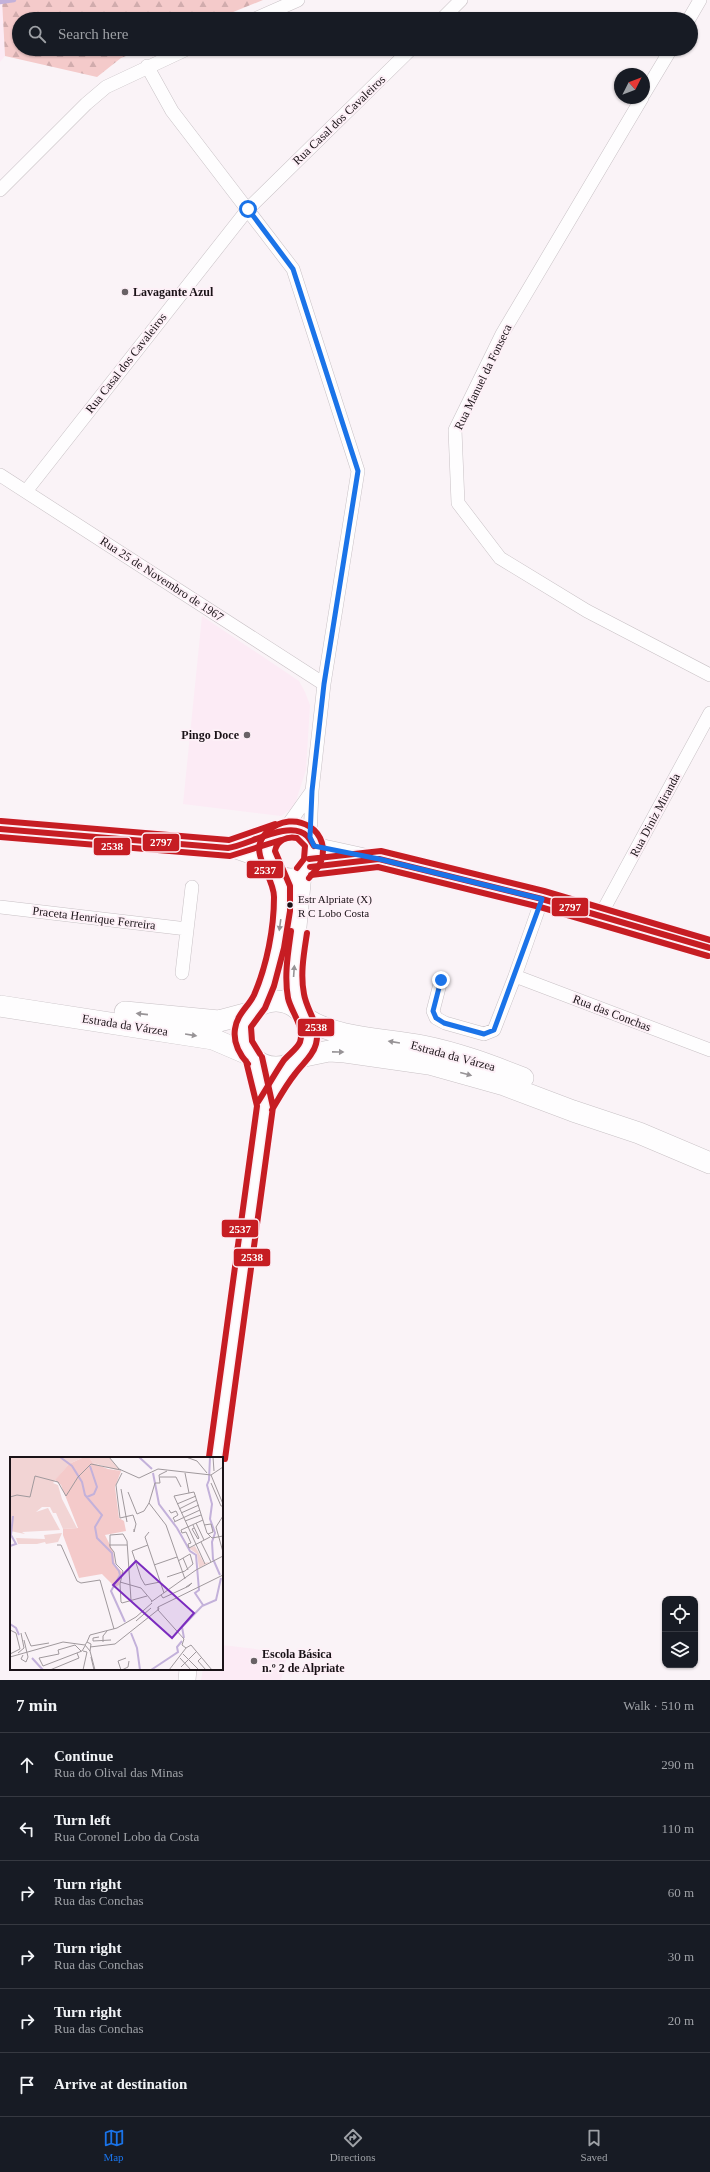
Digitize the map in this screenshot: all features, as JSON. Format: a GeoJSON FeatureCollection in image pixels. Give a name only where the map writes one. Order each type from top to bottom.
{"type":"FeatureCollection","features":[{"type":"Feature","properties":{"kind":"main road","name":"Estrada da Várzea"},"geometry":{"type":"LineString","coordinates":[[0,999],[218,1021],[253,1009],[268,1001],[280,1000],[290,1004],[302,1014],[328,1030],[424,1046],[483,1062],[578,1099],[639,1133]]}},
{"type":"Feature","properties":{"kind":"main road","name":"Estrada da Várzea"},"geometry":{"type":"LineString","coordinates":[[0,1006],[213,1039],[269,1067],[281,1067],[296,1060],[329,1052],[345,1052],[428,1064],[504,1085],[573,1111],[639,1133],[710,1162]]}},
{"type":"Feature","properties":{"kind":"main road"},"geometry":{"type":"LineString","coordinates":[[251,1057],[242,1034],[244,1023],[253,1009]]}},
{"type":"Feature","properties":{"kind":"main road"},"geometry":{"type":"LineString","coordinates":[[296,1060],[306,1048],[309,1038],[309,1028],[302,1014]]}},
{"type":"Feature","properties":{"kind":"street"},"geometry":{"type":"LineString","coordinates":[[271,12],[298,0]]}},
{"type":"Feature","properties":{"kind":"street"},"geometry":{"type":"LineString","coordinates":[[449,12],[462,0]]}},
{"type":"Feature","properties":{"kind":"street"},"geometry":{"type":"LineString","coordinates":[[693,12],[700,0]]}},
{"type":"Feature","properties":{"kind":"street"},"geometry":{"type":"LineString","coordinates":[[0,190],[86,104],[106,87],[171,56]]}},
{"type":"Feature","properties":{"kind":"street","name":"Rua Casal dos Cavaleiros"},"geometry":{"type":"LineString","coordinates":[[27,490],[248,209],[404,56]]}},
{"type":"Feature","properties":{"kind":"street"},"geometry":{"type":"LineString","coordinates":[[650,84],[667,56]]}},
{"type":"Feature","properties":{"kind":"street"},"geometry":{"type":"LineString","coordinates":[[147,66],[172,111],[293,269],[358,471],[324,684],[312,791],[312,841],[315,853],[307,870],[294,970],[294,984],[302,1014]]}},
{"type":"Feature","properties":{"kind":"street","name":"Rua Manuel da Fonseca"},"geometry":{"type":"LineString","coordinates":[[638,104],[502,334],[455,430],[458,503],[500,558],[587,611],[710,674]]}},
{"type":"Feature","properties":{"kind":"street","name":"Rua 25 de Novembro de 1967"},"geometry":{"type":"LineString","coordinates":[[0,475],[27,490],[324,684]]}},
{"type":"Feature","properties":{"kind":"street","name":"Rua Diniz Miranda"},"geometry":{"type":"LineString","coordinates":[[600,916],[710,713]]}},
{"type":"Feature","properties":{"kind":"street"},"geometry":{"type":"LineString","coordinates":[[253,1009],[273,962],[281,924],[282,887],[272,866],[267,850],[270,840],[281,831],[312,791]]}},
{"type":"Feature","properties":{"kind":"street"},"geometry":{"type":"LineString","coordinates":[[0,829],[230,848],[272,866],[290,876],[307,870],[379,859]]}},
{"type":"Feature","properties":{"kind":"street"},"geometry":{"type":"LineString","coordinates":[[230,848],[281,831],[298,829],[312,841],[542,899],[710,948]]}},
{"type":"Feature","properties":{"kind":"street"},"geometry":{"type":"LineString","coordinates":[[182,974],[192,887]]}},
{"type":"Feature","properties":{"kind":"street"},"geometry":{"type":"LineString","coordinates":[[441,980],[433,1011],[436,1018],[444,1023],[484,1034],[494,1030],[542,899]]}},
{"type":"Feature","properties":{"kind":"street","name":"Praceta Henrique Ferreira"},"geometry":{"type":"LineString","coordinates":[[0,907],[187,929]]}},
{"type":"Feature","properties":{"kind":"street","name":"Rua das Conchas"},"geometry":{"type":"LineString","coordinates":[[515,976],[710,1050]]}},
{"type":"Feature","properties":{"kind":"street"},"geometry":{"type":"LineString","coordinates":[[217,1457],[265,1106],[251,1057]]}},
{"type":"Feature","properties":{"kind":"street"},"geometry":{"type":"LineString","coordinates":[[265,1106],[296,1060]]}},
{"type":"Feature","properties":{"kind":"street"},"geometry":{"type":"LineString","coordinates":[[186,1680],[188,1670]]}},
{"type":"Feature","properties":{"kind":"shaded area"},"geometry":{"type":"Polygon","coordinates":[[[0,0],[2,0],[5,56],[0,62],[0,0]]]}},
{"type":"Feature","properties":{"kind":"shaded area"},"geometry":{"type":"Polygon","coordinates":[[[202,616],[299,681],[305,692],[310,705],[306,770],[294,807],[281,816],[183,804],[202,616]]]}},
{"type":"Feature","properties":{"kind":"shaded area","name":"Escola Básica n.º 2 de Alpriate"},"geometry":{"type":"Polygon","coordinates":[[[223,1645],[288,1653],[281,1680],[201,1680],[203,1670],[223,1670],[223,1645]]]}},
{"type":"Feature","properties":{"kind":"green space"},"geometry":{"type":"Polygon","coordinates":[[[2,0],[263,0],[233,12],[12,12],[12,56],[126,56],[121,58],[97,77],[5,56],[2,0]]]}},
{"type":"Feature","properties":{"kind":"waterway"},"geometry":{"type":"LineString","coordinates":[[0,2],[14,0]]}},
{"type":"Feature","properties":{"kind":"transit line","name":"2537"},"geometry":{"type":"LineString","coordinates":[[1,821],[229,840],[275,824]]}},
{"type":"Feature","properties":{"kind":"transit line","name":"2537"},"geometry":{"type":"LineString","coordinates":[[248,1064],[237,1048],[235,1029],[238,1019],[252,999],[259,983],[271,934],[274,909],[273,889],[260,856],[259,848],[261,840],[267,832],[278,825],[289,822],[300,822],[310,826],[317,833],[322,843],[323,854],[319,866],[309,878]]}},
{"type":"Feature","properties":{"kind":"transit line","name":"2797"},"geometry":{"type":"LineString","coordinates":[[0,829],[228,848],[269,834],[290,830],[300,832],[307,836],[314,846]]}},
{"type":"Feature","properties":{"kind":"transit line","name":"2538"},"geometry":{"type":"LineString","coordinates":[[0,837],[230,856],[281,840]]}},
{"type":"Feature","properties":{"kind":"transit line","name":"2538"},"geometry":{"type":"LineString","coordinates":[[260,1054],[252,1041],[251,1027],[265,1008],[274,986],[284,948],[290,911],[290,886],[275,851],[278,844],[286,838],[297,838],[305,846],[304,859],[297,868]]}},
{"type":"Feature","properties":{"kind":"transit line","name":"2537"},"geometry":{"type":"LineString","coordinates":[[309,859],[381,851],[544,891],[710,940]]}},
{"type":"Feature","properties":{"kind":"transit line","name":"2797"},"geometry":{"type":"LineString","coordinates":[[310,867],[379,859],[542,899],[710,948]]}},
{"type":"Feature","properties":{"kind":"transit line","name":"2538"},"geometry":{"type":"LineString","coordinates":[[311,875],[378,867],[540,907],[708,956]]}},
{"type":"Feature","properties":{"kind":"transit line","name":"2537"},"geometry":{"type":"LineString","coordinates":[[258,1102],[277,1070],[300,1042],[301,1031],[288,998],[286,981],[291,931]]}},
{"type":"Feature","properties":{"kind":"transit line","name":"2538"},"geometry":{"type":"LineString","coordinates":[[272,1110],[298,1070],[307,1060],[316,1044],[317,1031],[306,1001],[302,979],[307,933]]}},
{"type":"Feature","properties":{"kind":"transit line","name":"2538"},"geometry":{"type":"LineString","coordinates":[[225,1459],[273,1107],[262,1057]]}},
{"type":"Feature","properties":{"kind":"transit line","name":"2537"},"geometry":{"type":"LineString","coordinates":[[209,1457],[257,1106],[246,1061]]}},
{"type":"Feature","properties":{"kind":"place","name":"Lavagante Azul"},"geometry":{"type":"Point","coordinates":[125,292]}},
{"type":"Feature","properties":{"kind":"place","name":"Pingo Doce"},"geometry":{"type":"Point","coordinates":[247,735]}},
{"type":"Feature","properties":{"kind":"place","name":"Estr Alpriate (X) R C Lobo Costa"},"geometry":{"type":"Point","coordinates":[290,905]}},
{"type":"Feature","properties":{"kind":"place","name":"Escola Básica n.º 2 de Alpriate"},"geometry":{"type":"Point","coordinates":[254,1661]}},
{"type":"Feature","properties":{"kind":"route"},"geometry":{"type":"LineString","coordinates":[[248,209],[293,269],[358,471],[324,684],[312,791],[310,837],[314,846],[379,859],[542,899],[494,1030],[484,1034],[444,1023],[436,1018],[433,1011],[441,980]]}}]}
